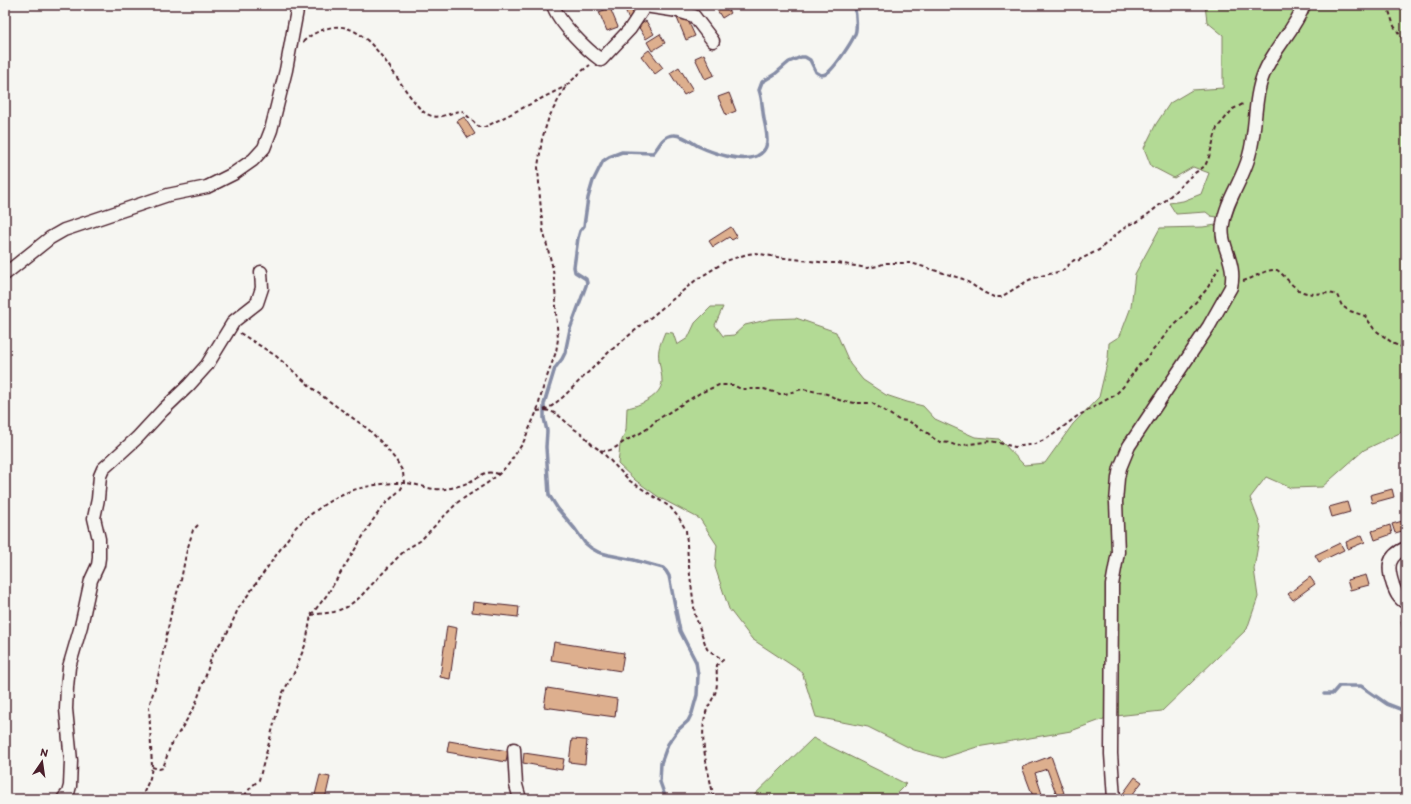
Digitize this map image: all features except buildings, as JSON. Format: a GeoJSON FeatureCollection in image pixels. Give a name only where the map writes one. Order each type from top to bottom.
{"type":"FeatureCollection","features":[{"type":"Feature","properties":{"kind":"street"},"geometry":{"type":"LineString","coordinates":[[5,274],[50,238],[64,230],[168,195],[207,186],[233,174],[254,160],[264,148],[271,130],[286,70],[298,5]]}},
{"type":"Feature","properties":{"kind":"street"},"geometry":{"type":"LineString","coordinates":[[553,5],[554,9],[565,24],[589,52],[601,60],[630,29],[645,6],[694,16],[712,41]]}},
{"type":"Feature","properties":{"kind":"street"},"geometry":{"type":"LineString","coordinates":[[1114,799],[1111,754],[1112,585],[1118,552],[1116,494],[1120,468],[1129,446],[1209,326],[1228,294],[1232,280],[1232,266],[1223,240],[1222,225],[1250,154],[1258,96],[1263,74],[1269,60],[1290,33],[1304,5]]}},
{"type":"Feature","properties":{"kind":"street"},"geometry":{"type":"LineString","coordinates":[[63,799],[68,793],[71,761],[66,710],[69,667],[81,626],[91,580],[98,566],[99,540],[94,518],[98,499],[100,476],[103,469],[138,438],[163,410],[200,374],[234,321],[257,303],[262,288],[261,272]]}},
{"type":"Feature","properties":{"kind":"street"},"geometry":{"type":"LineString","coordinates":[[1406,548],[1398,552],[1389,564],[1389,572],[1397,595],[1406,603]]}},
{"type":"Feature","properties":{"kind":"street"},"geometry":{"type":"LineString","coordinates":[[514,749],[516,785],[520,799]]}},
{"type":"Feature","properties":{"kind":"path"},"geometry":{"type":"LineString","coordinates":[[1386,5],[1394,26],[1406,44]]}},
{"type":"Feature","properties":{"kind":"path"},"geometry":{"type":"LineString","coordinates":[[299,47],[307,38],[327,28],[339,26],[363,35],[421,110],[432,116],[462,111],[480,127],[485,126],[566,86]]}},
{"type":"Feature","properties":{"kind":"path"},"geometry":{"type":"LineString","coordinates":[[311,615],[334,612],[347,607],[359,598],[400,555],[420,541],[458,502],[500,474],[523,443],[537,411],[543,388],[556,352],[558,339],[556,328],[556,300],[553,269],[543,230],[538,167],[545,127],[555,104],[566,86],[591,64],[601,60]]}},
{"type":"Feature","properties":{"kind":"path"},"geometry":{"type":"LineString","coordinates":[[544,410],[552,406],[563,397],[609,352],[696,280],[726,261],[747,254],[755,253],[867,268],[885,263],[911,263],[963,279],[994,297],[1001,297],[1037,277],[1062,271],[1074,260],[1077,261],[1099,250],[1128,225],[1137,222],[1147,215],[1166,200],[1192,175],[1205,166],[1217,128],[1233,110],[1258,96]]}},
{"type":"Feature","properties":{"kind":"path"},"geometry":{"type":"LineString","coordinates":[[537,411],[544,410],[558,414],[580,432],[591,444],[605,451],[639,435],[650,427],[655,421],[694,396],[719,385],[734,385],[740,389],[764,389],[780,394],[786,394],[802,389],[826,394],[839,400],[855,403],[872,403],[899,420],[908,421],[914,424],[940,442],[950,442],[957,446],[991,441],[1016,447],[1035,444],[1049,437],[1076,417],[1115,395],[1170,329],[1207,289],[1221,264],[1229,255]]}},
{"type":"Feature","properties":{"kind":"path"},"geometry":{"type":"LineString","coordinates":[[1232,280],[1240,282],[1250,279],[1270,269],[1277,270],[1289,282],[1303,292],[1331,293],[1337,295],[1342,306],[1350,311],[1365,316],[1374,329],[1394,344],[1402,347],[1406,354]]}},
{"type":"Feature","properties":{"kind":"path"},"geometry":{"type":"LineString","coordinates":[[231,326],[276,356],[307,384],[368,429],[382,442],[396,460],[403,472],[404,483],[401,489],[384,505],[327,595],[311,615],[306,643],[294,673],[282,694],[259,780],[251,787],[242,799]]}},
{"type":"Feature","properties":{"kind":"path"},"geometry":{"type":"LineString","coordinates":[[599,449],[630,481],[670,507],[686,530],[695,615],[707,649],[723,660],[717,666],[716,690],[705,717],[704,731],[704,746],[714,799]]}},
{"type":"Feature","properties":{"kind":"path"},"geometry":{"type":"LineString","coordinates":[[152,767],[158,769],[162,768],[170,747],[194,708],[212,655],[229,630],[238,609],[296,527],[307,517],[336,497],[354,490],[377,484],[404,483],[435,490],[446,489],[471,481],[486,472],[500,474]]}},
{"type":"Feature","properties":{"kind":"path"},"geometry":{"type":"LineString","coordinates":[[141,799],[150,778],[152,767],[149,706],[158,677],[172,609],[181,580],[186,554],[193,530],[198,525]]}},
{"type":"Feature","properties":{"kind":"green space"},"geometry":{"type":"Polygon","coordinates":[[[1205,5],[1406,5],[1406,430],[1364,450],[1322,487],[1291,488],[1266,477],[1250,498],[1261,527],[1254,569],[1258,597],[1247,629],[1162,711],[1116,716],[1115,592],[1121,476],[1131,450],[1235,287],[1223,218],[1211,216],[1206,212],[1176,214],[1169,203],[1183,201],[1201,194],[1209,173],[1193,167],[1174,178],[1151,166],[1144,148],[1156,124],[1170,103],[1192,90],[1223,88],[1223,35],[1207,22],[1205,5]]]}},
{"type":"Feature","properties":{"kind":"green space"},"geometry":{"type":"Polygon","coordinates":[[[1216,225],[1218,238],[1230,266],[1229,285],[1123,452],[1116,548],[1109,717],[1071,731],[977,747],[943,758],[914,750],[868,727],[816,717],[802,672],[752,639],[729,609],[715,567],[717,545],[700,519],[660,498],[635,480],[618,464],[620,445],[626,430],[627,408],[643,403],[654,396],[661,386],[662,377],[659,353],[660,345],[665,332],[673,333],[677,345],[688,338],[695,323],[711,307],[723,307],[715,325],[723,336],[734,335],[745,325],[771,319],[796,318],[836,332],[850,364],[863,380],[886,395],[923,406],[935,419],[975,437],[999,439],[1024,465],[1045,463],[1073,424],[1099,397],[1108,359],[1109,343],[1120,336],[1131,307],[1135,274],[1160,228],[1203,227],[1216,225]]]}},
{"type":"Feature","properties":{"kind":"green space"},"geometry":{"type":"Polygon","coordinates":[[[813,738],[906,784],[891,799],[750,799],[813,738]]]}},
{"type":"Feature","properties":{"kind":"waterway"},"geometry":{"type":"LineString","coordinates":[[666,799],[660,782],[661,763],[668,744],[678,730],[688,721],[692,713],[697,695],[698,675],[696,662],[680,631],[669,576],[663,568],[598,552],[591,548],[585,543],[558,509],[549,495],[546,447],[547,431],[544,418],[544,404],[555,368],[565,353],[570,329],[587,283],[586,279],[575,272],[574,267],[578,238],[580,231],[584,226],[588,198],[593,181],[603,161],[609,157],[622,152],[653,153],[666,137],[673,135],[683,137],[704,149],[735,158],[750,158],[761,153],[767,142],[759,90],[762,82],[775,74],[789,62],[801,57],[805,57],[810,60],[816,72],[821,75],[826,74],[849,46],[855,34],[856,14],[854,5]]}},
{"type":"Feature","properties":{"kind":"waterway"},"geometry":{"type":"LineString","coordinates":[[1324,694],[1332,694],[1339,686],[1361,686],[1387,704],[1400,709],[1406,714]]}}]}
